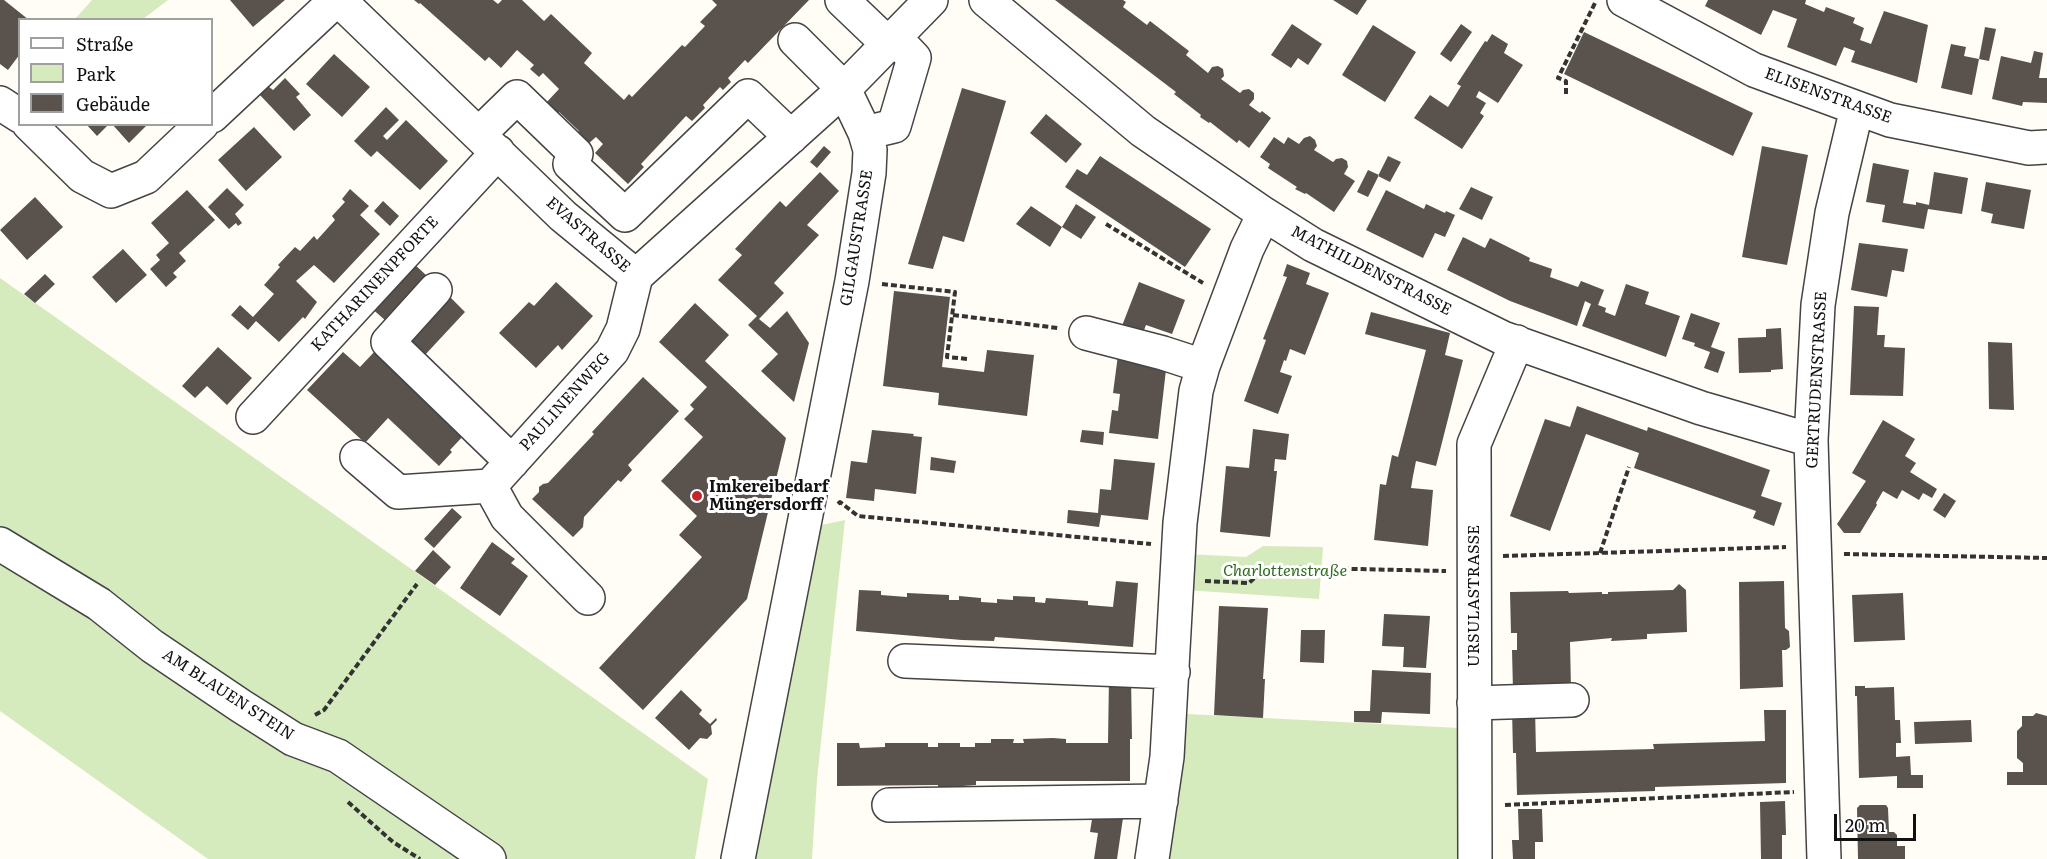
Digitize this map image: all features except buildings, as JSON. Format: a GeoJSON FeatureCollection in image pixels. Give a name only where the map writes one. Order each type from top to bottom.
{"type":"FeatureCollection","features":[{"type":"Feature","properties":{"kind":"street"},"geometry":{"type":"LineString","coordinates":[[213,115],[337,0]]}},
{"type":"Feature","properties":{"kind":"street","name":"EVASTRASSE"},"geometry":{"type":"LineString","coordinates":[[337,0],[563,216],[636,276],[844,89]]}},
{"type":"Feature","properties":{"kind":"street"},"geometry":{"type":"LineString","coordinates":[[842,0],[914,58],[894,126],[865,133]]}},
{"type":"Feature","properties":{"kind":"street"},"geometry":{"type":"LineString","coordinates":[[844,89],[931,0]]}},
{"type":"Feature","properties":{"kind":"street","name":"MATHILDENSTRASSE"},"geometry":{"type":"LineString","coordinates":[[986,0],[1143,131],[1313,245],[1503,338],[1701,408],[1811,440]]}},
{"type":"Feature","properties":{"kind":"street","name":"ELISENSTRASSE"},"geometry":{"type":"LineString","coordinates":[[1624,0],[1754,70],[1857,108],[1902,122],[2029,148],[2047,147]]}},
{"type":"Feature","properties":{"kind":"street","name":"GILGAUSTRASSE"},"geometry":{"type":"LineString","coordinates":[[738,859],[820,511],[869,173],[870,150],[865,133],[844,89],[795,40]]}},
{"type":"Feature","properties":{"kind":"street","name":"KATHARINENPFORTE"},"geometry":{"type":"LineString","coordinates":[[252,417],[489,143],[517,97],[576,154],[570,164],[625,215],[748,96],[790,137]]}},
{"type":"Feature","properties":{"kind":"street"},"geometry":{"type":"LineString","coordinates":[[0,103],[18,115]]}},
{"type":"Feature","properties":{"kind":"street","name":"GERTRUDENSTRASSE"},"geometry":{"type":"LineString","coordinates":[[1824,859],[1811,440],[1818,305],[1832,213],[1857,108]]}},
{"type":"Feature","properties":{"kind":"street"},"geometry":{"type":"LineString","coordinates":[[31,126],[82,176],[111,191],[146,177],[200,126]]}},
{"type":"Feature","properties":{"kind":"street"},"geometry":{"type":"LineString","coordinates":[[1152,859],[1167,757],[1180,523],[1196,391],[1228,298],[1247,249],[1264,214]]}},
{"type":"Feature","properties":{"kind":"street","name":"PAULINENWEG"},"geometry":{"type":"LineString","coordinates":[[490,486],[612,351],[623,329],[636,276]]}},
{"type":"Feature","properties":{"kind":"street"},"geometry":{"type":"LineString","coordinates":[[435,290],[388,342],[512,462]]}},
{"type":"Feature","properties":{"kind":"street"},"geometry":{"type":"LineString","coordinates":[[1086,333],[1203,366]]}},
{"type":"Feature","properties":{"kind":"street","name":"URSULASTRASSE"},"geometry":{"type":"LineString","coordinates":[[1475,859],[1474,444],[1517,342]]}},
{"type":"Feature","properties":{"kind":"street"},"geometry":{"type":"LineString","coordinates":[[357,457],[398,492],[490,486],[507,517],[588,598]]}},
{"type":"Feature","properties":{"kind":"street","name":"AM BLAUEN STEIN"},"geometry":{"type":"LineString","coordinates":[[0,544],[99,604],[152,645],[293,739],[338,756],[489,859]]}},
{"type":"Feature","properties":{"kind":"street"},"geometry":{"type":"LineString","coordinates":[[905,661],[1173,672]]}},
{"type":"Feature","properties":{"kind":"street"},"geometry":{"type":"LineString","coordinates":[[1474,703],[1572,699]]}},
{"type":"Feature","properties":{"kind":"street"},"geometry":{"type":"LineString","coordinates":[[889,805],[1161,801]]}},
{"type":"Feature","properties":{"kind":"path"},"geometry":{"type":"LineString","coordinates":[[1566,94],[1566,81],[1558,78],[1596,0]]}},
{"type":"Feature","properties":{"kind":"path"},"geometry":{"type":"LineString","coordinates":[[1106,224],[1228,298]]}},
{"type":"Feature","properties":{"kind":"path"},"geometry":{"type":"LineString","coordinates":[[852,281],[956,291],[947,357],[968,359]]}},
{"type":"Feature","properties":{"kind":"path"},"geometry":{"type":"LineString","coordinates":[[952,315],[1086,333]]}},
{"type":"Feature","properties":{"kind":"path"},"geometry":{"type":"LineString","coordinates":[[1600,553],[1629,467]]}},
{"type":"Feature","properties":{"kind":"path"},"geometry":{"type":"LineString","coordinates":[[820,511],[840,502],[858,516],[1179,547]]}},
{"type":"Feature","properties":{"kind":"path"},"geometry":{"type":"LineString","coordinates":[[1177,580],[1249,583],[1266,567],[1474,564],[1600,553],[1814,550],[2047,558]]}},
{"type":"Feature","properties":{"kind":"path"},"geometry":{"type":"LineString","coordinates":[[310,716],[318,715],[324,710],[417,584]]}},
{"type":"Feature","properties":{"kind":"path"},"geometry":{"type":"LineString","coordinates":[[1474,806],[1821,791]]}},
{"type":"Feature","properties":{"kind":"green space"},"geometry":{"type":"Polygon","coordinates":[[[92,0],[168,0],[144,18],[76,18],[92,0]]]}},
{"type":"Feature","properties":{"kind":"green space"},"geometry":{"type":"Polygon","coordinates":[[[0,278],[708,779],[695,859],[208,859],[0,711],[0,278]]]}},
{"type":"Feature","properties":{"kind":"green space"},"geometry":{"type":"Polygon","coordinates":[[[845,520],[817,779],[812,859],[750,859],[812,527],[845,520]]]}},
{"type":"Feature","properties":{"kind":"green space","name":"Charlottenstraße"},"geometry":{"type":"Polygon","coordinates":[[[1263,546],[1323,547],[1319,599],[1185,590],[1187,554],[1246,557],[1263,546]]]}},
{"type":"Feature","properties":{"kind":"green space"},"geometry":{"type":"Polygon","coordinates":[[[1187,714],[1459,728],[1459,859],[1169,859],[1184,760],[1187,714]]]}},
{"type":"Feature","properties":{"kind":"place","name":"Imkereibedarf Müngersdorff"},"geometry":{"type":"Point","coordinates":[697,496]}}]}
